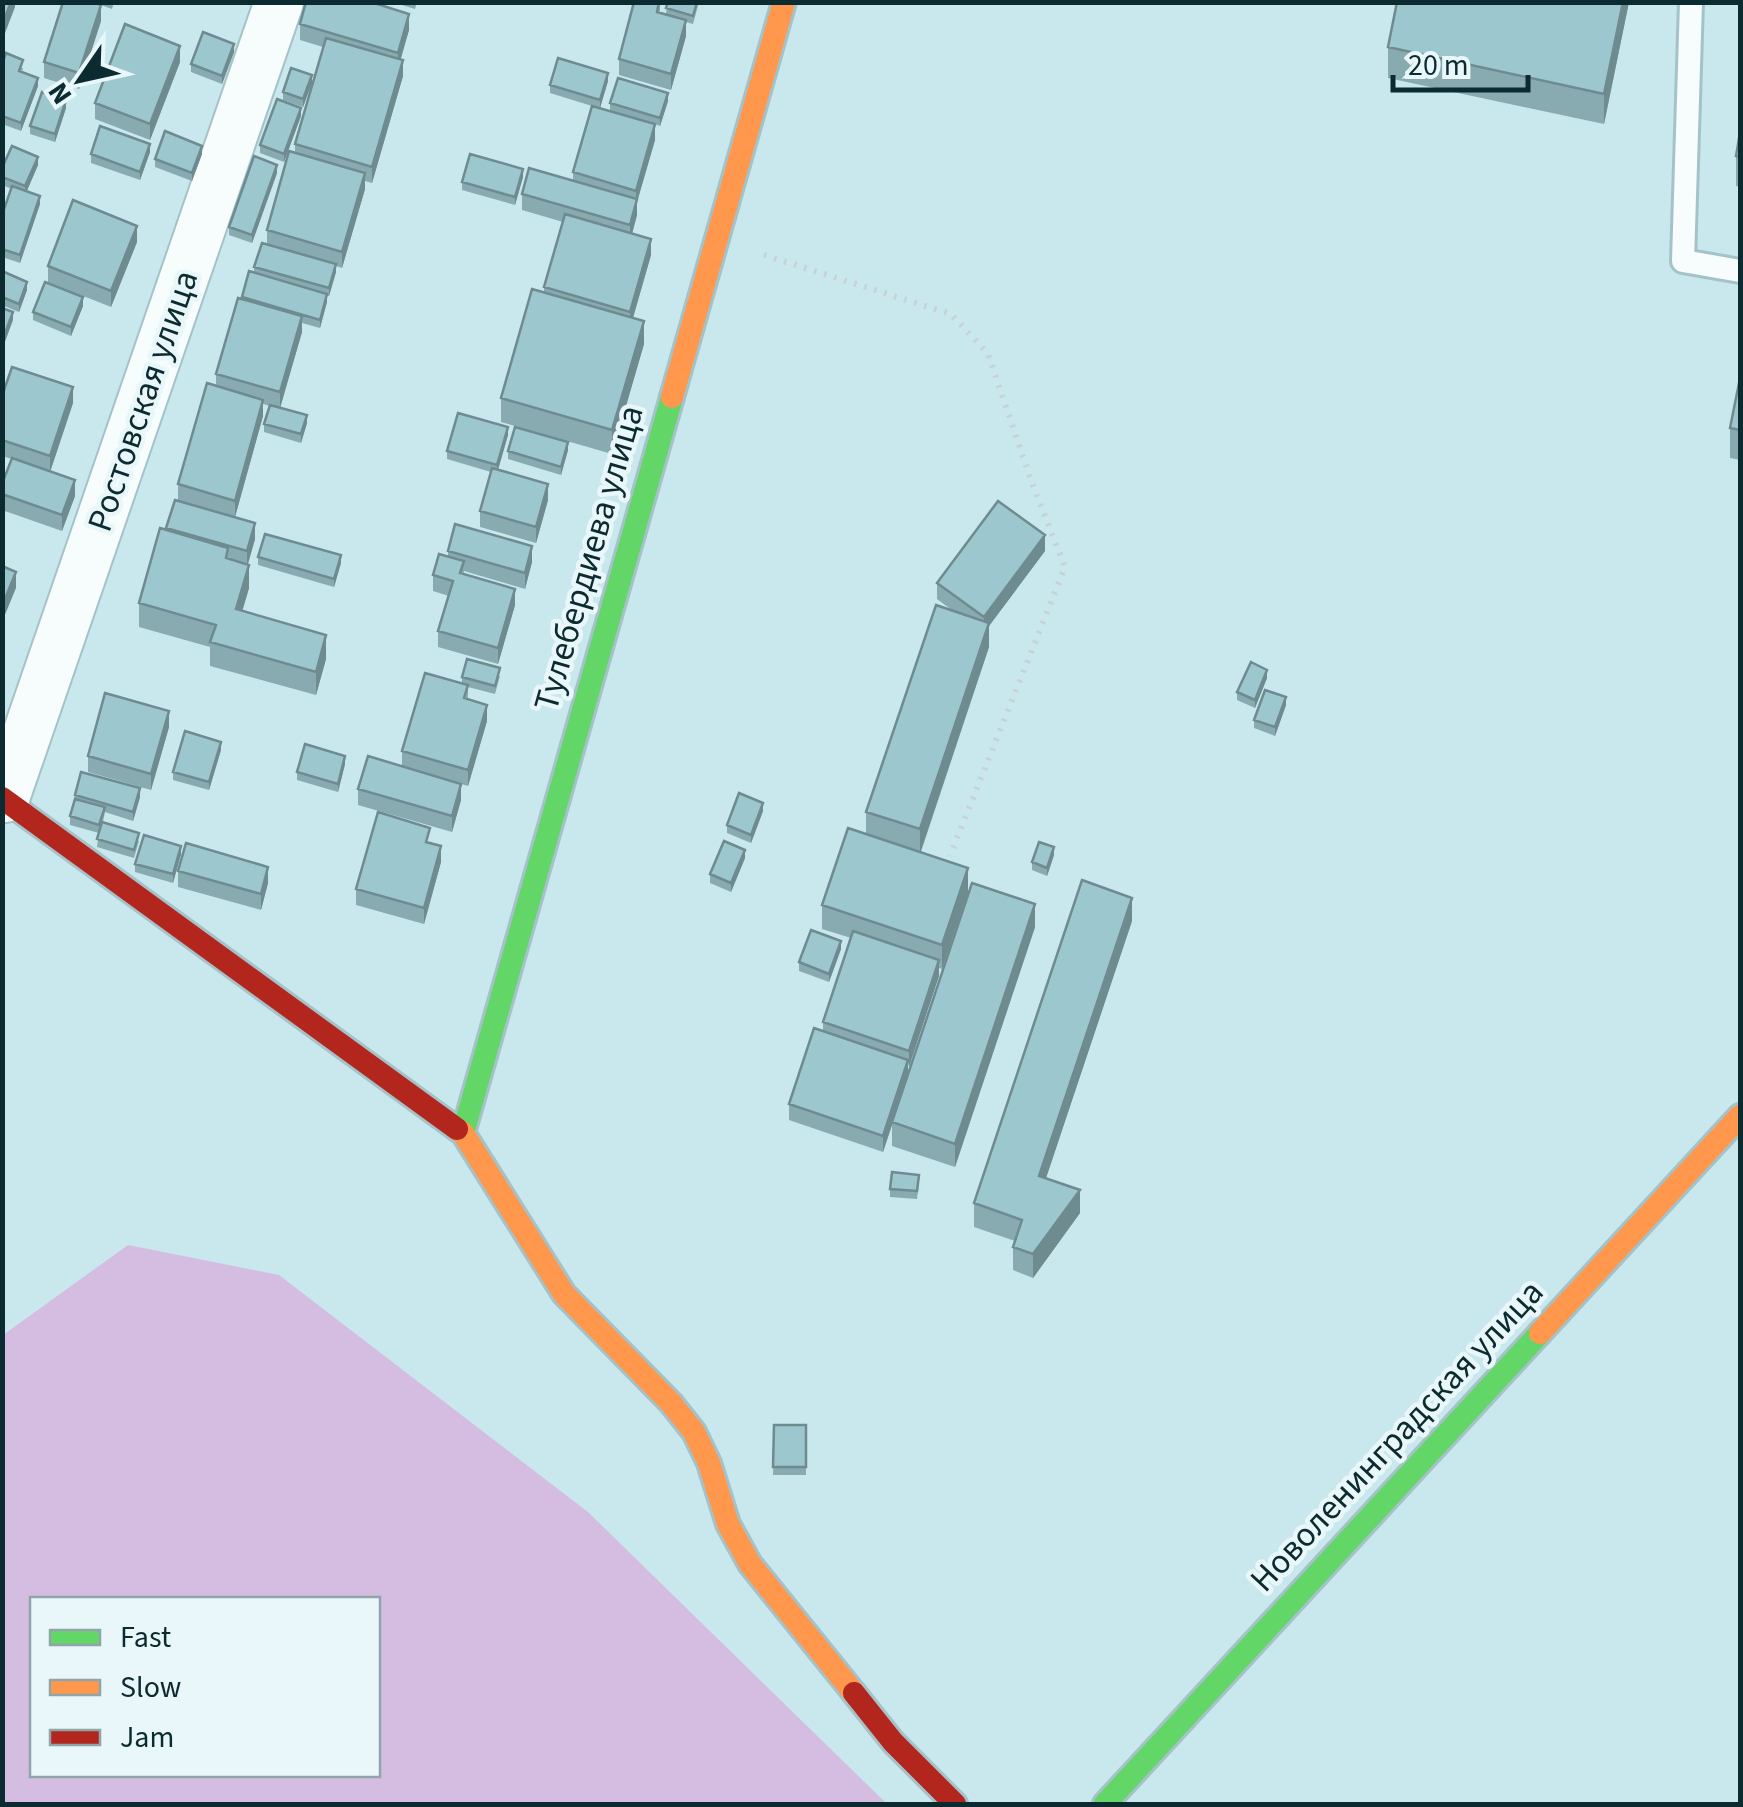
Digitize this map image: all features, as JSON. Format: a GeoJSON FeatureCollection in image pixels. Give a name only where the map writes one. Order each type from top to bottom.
{"type":"FeatureCollection","features":[{"type":"Feature","properties":{"kind":"street","name":"Ростовская улица"},"geometry":{"type":"LineString","coordinates":[[4,798],[280,2]]}},
{"type":"Feature","properties":{"kind":"street","name":"Тулебердиева улица"},"geometry":{"type":"LineString","coordinates":[[463,1133],[784,2]]}},
{"type":"Feature","properties":{"kind":"street"},"geometry":{"type":"LineString","coordinates":[[4,798],[463,1133],[564,1294],[671,1403],[694,1432],[709,1463],[728,1524],[750,1564],[893,1742],[955,1804]]}},
{"type":"Feature","properties":{"kind":"street","name":"Новоленинградская улица"},"geometry":{"type":"LineString","coordinates":[[1105,1804],[1740,1116]]}},
{"type":"Feature","properties":{"kind":"lane"},"geometry":{"type":"LineString","coordinates":[[1692,2],[1683,261],[1740,271]]}},
{"type":"Feature","properties":{"kind":"path"},"geometry":{"type":"LineString","coordinates":[[717,236],[805,270],[951,314],[988,354],[1065,567],[950,856]]}},
{"type":"Feature","properties":{"kind":"shaded area"},"geometry":{"type":"Polygon","coordinates":[[[128,1245],[279,1275],[588,1512],[887,1804],[3,1804],[3,1335],[128,1245]]]}},
{"type":"Feature","properties":{"kind":"building"},"geometry":{"type":"Polygon","coordinates":[[[2,2],[11,2],[2,25],[2,2]]]}},
{"type":"Feature","properties":{"kind":"building"},"geometry":{"type":"Polygon","coordinates":[[[63,2],[101,5],[79,73],[44,62],[63,2]]]}},
{"type":"Feature","properties":{"kind":"building"},"geometry":{"type":"Polygon","coordinates":[[[306,2],[371,2],[409,14],[398,53],[300,24],[306,2]]]}},
{"type":"Feature","properties":{"kind":"building"},"geometry":{"type":"Polygon","coordinates":[[[634,2],[659,2],[657,12],[686,20],[671,74],[619,59],[634,2]]]}},
{"type":"Feature","properties":{"kind":"building"},"geometry":{"type":"Polygon","coordinates":[[[668,2],[697,2],[693,16],[666,8],[668,2]]]}},
{"type":"Feature","properties":{"kind":"building"},"geometry":{"type":"Polygon","coordinates":[[[1397,2],[1623,2],[1604,94],[1388,47],[1397,2]]]}},
{"type":"Feature","properties":{"kind":"building"},"geometry":{"type":"Polygon","coordinates":[[[125,24],[180,46],[150,124],[95,103],[125,24]]]}},
{"type":"Feature","properties":{"kind":"building"},"geometry":{"type":"Polygon","coordinates":[[[203,32],[234,44],[222,76],[191,64],[203,32]]]}},
{"type":"Feature","properties":{"kind":"building"},"geometry":{"type":"Polygon","coordinates":[[[326,38],[403,60],[372,167],[295,144],[326,38]]]}},
{"type":"Feature","properties":{"kind":"building"},"geometry":{"type":"Polygon","coordinates":[[[6,53],[23,60],[19,71],[38,78],[21,123],[2,116],[2,64],[6,53]]]}},
{"type":"Feature","properties":{"kind":"building"},"geometry":{"type":"Polygon","coordinates":[[[558,58],[608,73],[600,100],[550,85],[558,58]]]}},
{"type":"Feature","properties":{"kind":"building"},"geometry":{"type":"Polygon","coordinates":[[[291,68],[312,75],[303,99],[283,92],[291,68]]]}},
{"type":"Feature","properties":{"kind":"building"},"geometry":{"type":"Polygon","coordinates":[[[618,78],[668,93],[660,118],[610,103],[618,78]]]}},
{"type":"Feature","properties":{"kind":"building"},"geometry":{"type":"Polygon","coordinates":[[[42,92],[66,100],[55,134],[30,126],[42,92]]]}},
{"type":"Feature","properties":{"kind":"building"},"geometry":{"type":"Polygon","coordinates":[[[277,99],[301,108],[284,154],[260,145],[277,99]]]}},
{"type":"Feature","properties":{"kind":"building"},"geometry":{"type":"Polygon","coordinates":[[[592,106],[655,124],[636,191],[573,172],[592,106]]]}},
{"type":"Feature","properties":{"kind":"building"},"geometry":{"type":"Polygon","coordinates":[[[100,126],[150,144],[140,172],[91,154],[100,126]]]}},
{"type":"Feature","properties":{"kind":"building"},"geometry":{"type":"Polygon","coordinates":[[[165,131],[202,146],[192,173],[155,159],[165,131]]]}},
{"type":"Feature","properties":{"kind":"building"},"geometry":{"type":"Polygon","coordinates":[[[12,146],[38,157],[25,186],[2,177],[12,146]]]}},
{"type":"Feature","properties":{"kind":"building"},"geometry":{"type":"Polygon","coordinates":[[[289,151],[365,173],[342,252],[267,230],[289,151]]]}},
{"type":"Feature","properties":{"kind":"building"},"geometry":{"type":"Polygon","coordinates":[[[470,154],[523,169],[515,197],[462,182],[470,154]]]}},
{"type":"Feature","properties":{"kind":"building"},"geometry":{"type":"Polygon","coordinates":[[[254,156],[277,165],[252,235],[229,227],[254,156]]]}},
{"type":"Feature","properties":{"kind":"building"},"geometry":{"type":"Polygon","coordinates":[[[529,168],[637,199],[630,225],[522,194],[529,168]]]}},
{"type":"Feature","properties":{"kind":"building"},"geometry":{"type":"Polygon","coordinates":[[[12,186],[40,196],[20,255],[2,249],[2,215],[12,186]]]}},
{"type":"Feature","properties":{"kind":"building"},"geometry":{"type":"Polygon","coordinates":[[[73,200],[137,226],[111,291],[48,266],[73,200]]]}},
{"type":"Feature","properties":{"kind":"building"},"geometry":{"type":"Polygon","coordinates":[[[565,214],[651,239],[630,312],[544,287],[565,214]]]}},
{"type":"Feature","properties":{"kind":"building"},"geometry":{"type":"Polygon","coordinates":[[[262,243],[336,264],[329,288],[254,267],[262,243]]]}},
{"type":"Feature","properties":{"kind":"building"},"geometry":{"type":"Polygon","coordinates":[[[2,271],[27,282],[19,304],[2,297],[2,271]]]}},
{"type":"Feature","properties":{"kind":"building"},"geometry":{"type":"Polygon","coordinates":[[[249,271],[327,294],[320,320],[242,297],[249,271]]]}},
{"type":"Feature","properties":{"kind":"building"},"geometry":{"type":"Polygon","coordinates":[[[45,282],[83,297],[71,327],[33,312],[45,282]]]}},
{"type":"Feature","properties":{"kind":"building"},"geometry":{"type":"Polygon","coordinates":[[[532,289],[644,321],[612,430],[501,398],[532,289]]]}},
{"type":"Feature","properties":{"kind":"building"},"geometry":{"type":"Polygon","coordinates":[[[238,298],[302,316],[280,392],[216,374],[238,298]]]}},
{"type":"Feature","properties":{"kind":"building"},"geometry":{"type":"Polygon","coordinates":[[[2,308],[13,312],[2,341],[2,308]]]}},
{"type":"Feature","properties":{"kind":"building"},"geometry":{"type":"Polygon","coordinates":[[[12,367],[73,387],[50,456],[2,440],[2,396],[12,367]]]}},
{"type":"Feature","properties":{"kind":"building"},"geometry":{"type":"Polygon","coordinates":[[[1740,378],[1740,430],[1730,428],[1740,378]]]}},
{"type":"Feature","properties":{"kind":"building"},"geometry":{"type":"Polygon","coordinates":[[[207,383],[263,400],[235,501],[178,484],[207,383]]]}},
{"type":"Feature","properties":{"kind":"building"},"geometry":{"type":"Polygon","coordinates":[[[270,405],[307,415],[301,434],[264,424],[270,405]]]}},
{"type":"Feature","properties":{"kind":"building"},"geometry":{"type":"Polygon","coordinates":[[[458,413],[508,427],[497,465],[447,451],[458,413]]]}},
{"type":"Feature","properties":{"kind":"building"},"geometry":{"type":"Polygon","coordinates":[[[515,427],[568,442],[561,467],[508,451],[515,427]]]}},
{"type":"Feature","properties":{"kind":"building"},"geometry":{"type":"Polygon","coordinates":[[[12,458],[75,480],[62,515],[2,494],[12,458]]]}},
{"type":"Feature","properties":{"kind":"building"},"geometry":{"type":"Polygon","coordinates":[[[492,468],[548,484],[536,527],[480,511],[492,468]]]}},
{"type":"Feature","properties":{"kind":"building"},"geometry":{"type":"Polygon","coordinates":[[[175,500],[255,523],[247,551],[166,528],[175,500]]]}},
{"type":"Feature","properties":{"kind":"building"},"geometry":{"type":"Polygon","coordinates":[[[998,501],[1045,535],[984,617],[937,583],[998,501]]]}},
{"type":"Feature","properties":{"kind":"building"},"geometry":{"type":"Polygon","coordinates":[[[455,524],[532,546],[525,573],[448,551],[455,524]]]}},
{"type":"Feature","properties":{"kind":"building"},"geometry":{"type":"Polygon","coordinates":[[[160,528],[228,548],[226,558],[249,565],[236,609],[326,635],[316,672],[210,642],[216,625],[139,603],[160,528]]]}},
{"type":"Feature","properties":{"kind":"building"},"geometry":{"type":"Polygon","coordinates":[[[265,534],[341,555],[334,579],[258,557],[265,534]]]}},
{"type":"Feature","properties":{"kind":"building"},"geometry":{"type":"Polygon","coordinates":[[[439,554],[464,561],[460,573],[515,589],[498,648],[438,631],[453,581],[433,575],[439,554]]]}},
{"type":"Feature","properties":{"kind":"building"},"geometry":{"type":"Polygon","coordinates":[[[2,566],[16,572],[2,606],[2,566]]]}},
{"type":"Feature","properties":{"kind":"building"},"geometry":{"type":"Polygon","coordinates":[[[936,605],[989,623],[920,829],[866,812],[936,605]]]}},
{"type":"Feature","properties":{"kind":"building"},"geometry":{"type":"Polygon","coordinates":[[[467,659],[500,668],[495,686],[462,677],[467,659]]]}},
{"type":"Feature","properties":{"kind":"building"},"geometry":{"type":"Polygon","coordinates":[[[1251,662],[1267,670],[1255,700],[1237,692],[1251,662]]]}},
{"type":"Feature","properties":{"kind":"building"},"geometry":{"type":"Polygon","coordinates":[[[425,673],[468,685],[464,698],[487,705],[468,770],[402,751],[425,673]]]}},
{"type":"Feature","properties":{"kind":"building"},"geometry":{"type":"Polygon","coordinates":[[[1265,690],[1286,697],[1275,727],[1254,720],[1265,690]]]}},
{"type":"Feature","properties":{"kind":"building"},"geometry":{"type":"Polygon","coordinates":[[[105,693],[169,711],[151,774],[88,756],[105,693]]]}},
{"type":"Feature","properties":{"kind":"building"},"geometry":{"type":"Polygon","coordinates":[[[185,731],[221,742],[209,782],[173,772],[185,731]]]}},
{"type":"Feature","properties":{"kind":"building"},"geometry":{"type":"Polygon","coordinates":[[[305,744],[345,756],[338,784],[297,772],[305,744]]]}},
{"type":"Feature","properties":{"kind":"building"},"geometry":{"type":"Polygon","coordinates":[[[368,756],[461,784],[452,816],[358,789],[368,756]]]}},
{"type":"Feature","properties":{"kind":"building"},"geometry":{"type":"Polygon","coordinates":[[[81,772],[140,788],[133,812],[75,795],[81,772]]]}},
{"type":"Feature","properties":{"kind":"building"},"geometry":{"type":"Polygon","coordinates":[[[739,793],[763,803],[751,835],[727,825],[739,793]]]}},
{"type":"Feature","properties":{"kind":"building"},"geometry":{"type":"Polygon","coordinates":[[[75,799],[105,807],[99,825],[70,816],[75,799]]]}},
{"type":"Feature","properties":{"kind":"building"},"geometry":{"type":"Polygon","coordinates":[[[378,812],[430,828],[426,842],[441,846],[424,908],[356,889],[378,812]]]}},
{"type":"Feature","properties":{"kind":"building"},"geometry":{"type":"Polygon","coordinates":[[[102,822],[139,833],[134,850],[97,839],[102,822]]]}},
{"type":"Feature","properties":{"kind":"building"},"geometry":{"type":"Polygon","coordinates":[[[848,828],[968,868],[942,945],[822,905],[848,828]]]}},
{"type":"Feature","properties":{"kind":"building"},"geometry":{"type":"Polygon","coordinates":[[[144,835],[181,846],[173,874],[135,864],[144,835]]]}},
{"type":"Feature","properties":{"kind":"building"},"geometry":{"type":"Polygon","coordinates":[[[724,841],[745,850],[731,883],[710,874],[724,841]]]}},
{"type":"Feature","properties":{"kind":"building"},"geometry":{"type":"Polygon","coordinates":[[[1039,842],[1054,847],[1047,868],[1032,862],[1039,842]]]}},
{"type":"Feature","properties":{"kind":"building"},"geometry":{"type":"Polygon","coordinates":[[[186,843],[268,867],[261,894],[178,871],[186,843]]]}},
{"type":"Feature","properties":{"kind":"building"},"geometry":{"type":"Polygon","coordinates":[[[1082,880],[1132,898],[1039,1176],[1080,1190],[1033,1254],[1013,1247],[1022,1220],[974,1203],[1082,880]]]}},
{"type":"Feature","properties":{"kind":"building"},"geometry":{"type":"Polygon","coordinates":[[[972,883],[1035,904],[955,1144],[892,1122],[972,883]]]}},
{"type":"Feature","properties":{"kind":"building"},"geometry":{"type":"Polygon","coordinates":[[[811,930],[841,941],[829,974],[799,962],[811,930]]]}},
{"type":"Feature","properties":{"kind":"building"},"geometry":{"type":"Polygon","coordinates":[[[853,931],[939,960],[909,1051],[823,1022],[853,931]]]}},
{"type":"Feature","properties":{"kind":"building"},"geometry":{"type":"Polygon","coordinates":[[[814,1028],[908,1060],[883,1136],[789,1104],[814,1028]]]}},
{"type":"Feature","properties":{"kind":"building"},"geometry":{"type":"Polygon","coordinates":[[[892,1172],[919,1175],[917,1191],[890,1189],[892,1172]]]}},
{"type":"Feature","properties":{"kind":"building"},"geometry":{"type":"Polygon","coordinates":[[[774,1425],[806,1425],[806,1467],[773,1467],[774,1425]]]}},
{"type":"Feature","properties":{"kind":"traffic: fast"},"geometry":{"type":"LineString","coordinates":[[463,1133],[672,397]]}},
{"type":"Feature","properties":{"kind":"traffic: fast"},"geometry":{"type":"LineString","coordinates":[[1105,1804],[1540,1333]]}},
{"type":"Feature","properties":{"kind":"traffic: slow"},"geometry":{"type":"LineString","coordinates":[[672,397],[784,2]]}},
{"type":"Feature","properties":{"kind":"traffic: slow"},"geometry":{"type":"LineString","coordinates":[[1540,1333],[1740,1116]]}},
{"type":"Feature","properties":{"kind":"traffic: slow"},"geometry":{"type":"LineString","coordinates":[[457,1129],[564,1294],[671,1403],[694,1432],[709,1463],[728,1524],[750,1564],[854,1693]]}},
{"type":"Feature","properties":{"kind":"traffic: jam"},"geometry":{"type":"LineString","coordinates":[[2,798],[457,1129]]}},
{"type":"Feature","properties":{"kind":"traffic: jam"},"geometry":{"type":"LineString","coordinates":[[854,1693],[893,1742],[955,1804]]}}]}
